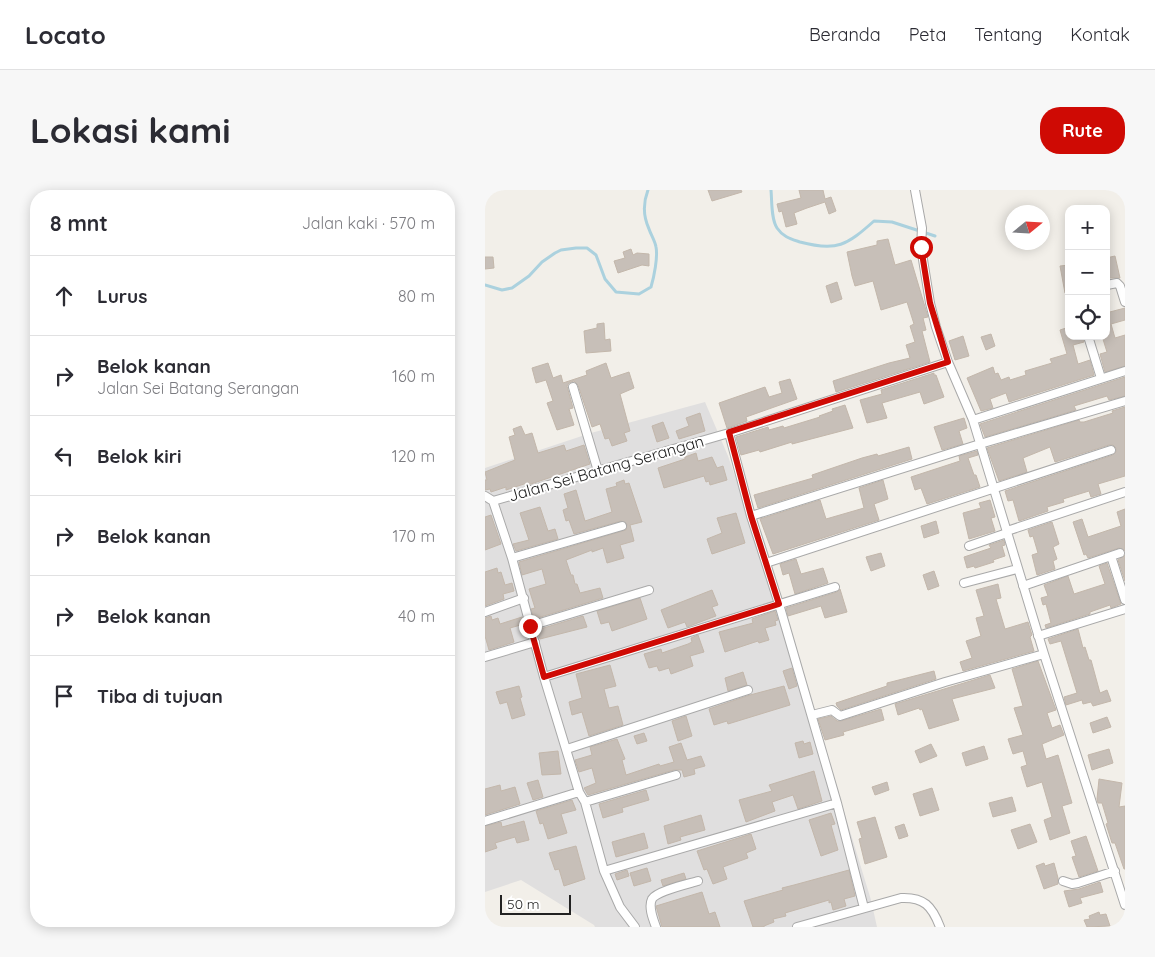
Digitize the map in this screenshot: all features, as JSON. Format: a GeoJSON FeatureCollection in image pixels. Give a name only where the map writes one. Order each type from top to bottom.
{"type":"FeatureCollection","features":[{"type":"Feature","properties":{"kind":"street"},"geometry":{"type":"LineString","coordinates":[[915,190],[922,228],[921,247],[930,303],[948,362],[973,420],[1017,569],[1125,905]]}},
{"type":"Feature","properties":{"kind":"street"},"geometry":{"type":"LineString","coordinates":[[1110,284],[1117,283],[1120,286],[1125,302]]}},
{"type":"Feature","properties":{"kind":"street"},"geometry":{"type":"LineString","coordinates":[[1089,340],[1101,378]]}},
{"type":"Feature","properties":{"kind":"street","name":"Jalan Sei Batang Serangan"},"geometry":{"type":"LineString","coordinates":[[493,501],[729,432],[948,362]]}},
{"type":"Feature","properties":{"kind":"street"},"geometry":{"type":"LineString","coordinates":[[973,420],[1125,371]]}},
{"type":"Feature","properties":{"kind":"street"},"geometry":{"type":"LineString","coordinates":[[573,388],[598,471]]}},
{"type":"Feature","properties":{"kind":"street"},"geometry":{"type":"LineString","coordinates":[[751,516],[980,444],[1125,401]]}},
{"type":"Feature","properties":{"kind":"street"},"geometry":{"type":"LineString","coordinates":[[729,432],[751,516],[813,715],[864,908]]}},
{"type":"Feature","properties":{"kind":"street"},"geometry":{"type":"LineString","coordinates":[[766,563],[1111,450]]}},
{"type":"Feature","properties":{"kind":"street"},"geometry":{"type":"LineString","coordinates":[[969,546],[1125,492]]}},
{"type":"Feature","properties":{"kind":"street"},"geometry":{"type":"LineString","coordinates":[[485,496],[493,501],[512,558],[544,677],[579,792],[585,802],[604,870],[621,907],[635,927]]}},
{"type":"Feature","properties":{"kind":"street"},"geometry":{"type":"LineString","coordinates":[[512,558],[622,526]]}},
{"type":"Feature","properties":{"kind":"street"},"geometry":{"type":"LineString","coordinates":[[1023,586],[1120,553]]}},
{"type":"Feature","properties":{"kind":"street"},"geometry":{"type":"LineString","coordinates":[[1111,556],[1125,600]]}},
{"type":"Feature","properties":{"kind":"street"},"geometry":{"type":"LineString","coordinates":[[964,583],[1017,569]]}},
{"type":"Feature","properties":{"kind":"street"},"geometry":{"type":"LineString","coordinates":[[544,677],[835,586]]}},
{"type":"Feature","properties":{"kind":"street"},"geometry":{"type":"LineString","coordinates":[[530,626],[649,590]]}},
{"type":"Feature","properties":{"kind":"street"},"geometry":{"type":"LineString","coordinates":[[485,612],[523,598]]}},
{"type":"Feature","properties":{"kind":"street"},"geometry":{"type":"LineString","coordinates":[[1038,636],[1125,609]]}},
{"type":"Feature","properties":{"kind":"street"},"geometry":{"type":"LineString","coordinates":[[485,657],[535,642]]}},
{"type":"Feature","properties":{"kind":"street"},"geometry":{"type":"LineString","coordinates":[[813,715],[832,710],[840,716],[945,682],[1044,654]]}},
{"type":"Feature","properties":{"kind":"street"},"geometry":{"type":"LineString","coordinates":[[567,749],[748,690]]}},
{"type":"Feature","properties":{"kind":"street"},"geometry":{"type":"LineString","coordinates":[[585,802],[676,775]]}},
{"type":"Feature","properties":{"kind":"street"},"geometry":{"type":"LineString","coordinates":[[485,821],[579,792]]}},
{"type":"Feature","properties":{"kind":"street"},"geometry":{"type":"LineString","coordinates":[[604,870],[837,803]]}},
{"type":"Feature","properties":{"kind":"street"},"geometry":{"type":"LineString","coordinates":[[1063,881],[1072,884],[1078,883],[1115,871]]}},
{"type":"Feature","properties":{"kind":"street"},"geometry":{"type":"LineString","coordinates":[[656,927],[651,908],[653,897],[662,892],[698,881]]}},
{"type":"Feature","properties":{"kind":"street"},"geometry":{"type":"LineString","coordinates":[[797,927],[812,925],[864,908],[912,897],[930,906],[939,927]]}},
{"type":"Feature","properties":{"kind":"shaded area"},"geometry":{"type":"Polygon","coordinates":[[[705,402],[728,456],[797,657],[871,900],[877,927],[595,927],[521,880],[485,892],[485,468],[591,433],[705,402]]]}},
{"type":"Feature","properties":{"kind":"building"},"geometry":{"type":"Polygon","coordinates":[[[708,190],[741,190],[742,192],[712,201],[708,190]]]}},
{"type":"Feature","properties":{"kind":"building"},"geometry":{"type":"Polygon","coordinates":[[[799,190],[823,190],[825,199],[831,197],[836,211],[829,214],[825,202],[794,213],[797,224],[786,227],[782,211],[779,212],[777,204],[801,198],[799,190]]]}},
{"type":"Feature","properties":{"kind":"building"},"geometry":{"type":"Polygon","coordinates":[[[888,239],[895,265],[911,260],[928,317],[923,318],[926,330],[922,331],[930,362],[836,392],[833,381],[910,358],[906,345],[915,342],[910,326],[914,324],[907,302],[881,310],[873,281],[855,286],[847,252],[877,245],[877,241],[888,239]]]}},
{"type":"Feature","properties":{"kind":"building"},"geometry":{"type":"Polygon","coordinates":[[[631,249],[633,255],[637,253],[649,254],[649,266],[642,265],[618,273],[614,261],[625,258],[623,252],[631,249]]]}},
{"type":"Feature","properties":{"kind":"building"},"geometry":{"type":"Polygon","coordinates":[[[1115,256],[1120,278],[1110,278],[1110,257],[1115,256]]]}},
{"type":"Feature","properties":{"kind":"building"},"geometry":{"type":"Polygon","coordinates":[[[485,257],[493,257],[494,268],[485,269],[485,257]]]}},
{"type":"Feature","properties":{"kind":"building"},"geometry":{"type":"Polygon","coordinates":[[[1065,265],[1065,293],[1060,266],[1065,265]]]}},
{"type":"Feature","properties":{"kind":"building"},"geometry":{"type":"Polygon","coordinates":[[[837,282],[842,299],[831,303],[826,286],[837,282]]]}},
{"type":"Feature","properties":{"kind":"building"},"geometry":{"type":"Polygon","coordinates":[[[1125,308],[1125,320],[1111,324],[1115,338],[1125,335],[1125,366],[1105,372],[1100,354],[1107,352],[1103,340],[1110,340],[1110,312],[1125,308]]]}},
{"type":"Feature","properties":{"kind":"building"},"geometry":{"type":"Polygon","coordinates":[[[604,323],[605,340],[610,339],[611,351],[586,353],[584,331],[597,328],[597,324],[604,323]]]}},
{"type":"Feature","properties":{"kind":"building"},"geometry":{"type":"Polygon","coordinates":[[[1065,328],[1065,340],[1084,340],[1084,342],[1073,345],[1078,364],[1090,360],[1094,375],[1009,402],[1006,393],[990,399],[993,408],[981,411],[967,378],[993,367],[995,374],[998,373],[1001,380],[1009,377],[1010,380],[1026,375],[1025,371],[1052,363],[1050,359],[1067,354],[1060,330],[1065,328]]]}},
{"type":"Feature","properties":{"kind":"building"},"geometry":{"type":"Polygon","coordinates":[[[991,334],[995,346],[986,350],[981,337],[991,334]]]}},
{"type":"Feature","properties":{"kind":"building"},"geometry":{"type":"Polygon","coordinates":[[[963,336],[969,356],[955,360],[949,341],[963,336]]]}},
{"type":"Feature","properties":{"kind":"building"},"geometry":{"type":"Polygon","coordinates":[[[548,363],[553,378],[561,375],[563,383],[587,375],[586,371],[606,363],[611,378],[629,372],[634,388],[620,394],[630,431],[624,433],[627,441],[612,446],[609,438],[605,439],[600,424],[592,427],[578,385],[574,381],[567,386],[573,408],[569,409],[574,425],[557,430],[547,403],[553,401],[546,380],[536,383],[532,368],[548,363]]]}},
{"type":"Feature","properties":{"kind":"building"},"geometry":{"type":"Polygon","coordinates":[[[934,373],[944,397],[924,404],[920,392],[882,403],[887,418],[867,423],[860,400],[882,394],[881,390],[934,373]]]}},
{"type":"Feature","properties":{"kind":"building"},"geometry":{"type":"Polygon","coordinates":[[[1125,377],[1125,396],[1109,400],[1107,396],[1074,406],[1076,410],[985,437],[980,424],[1125,377]]]}},
{"type":"Feature","properties":{"kind":"building"},"geometry":{"type":"Polygon","coordinates":[[[790,379],[797,399],[746,417],[747,421],[727,428],[719,403],[765,387],[769,397],[782,393],[779,382],[790,379]]]}},
{"type":"Feature","properties":{"kind":"building"},"geometry":{"type":"Polygon","coordinates":[[[845,405],[853,428],[792,444],[792,442],[760,452],[759,450],[741,455],[736,437],[768,427],[769,430],[783,426],[784,428],[820,417],[833,411],[832,409],[845,405]]]}},
{"type":"Feature","properties":{"kind":"building"},"geometry":{"type":"Polygon","coordinates":[[[1125,407],[1125,476],[1098,484],[1101,494],[1091,497],[1089,491],[1063,499],[1064,502],[1047,507],[1048,511],[1019,521],[1013,500],[1008,501],[1005,491],[1113,455],[1116,452],[1116,448],[1113,445],[1109,445],[1055,462],[1050,447],[1023,458],[1027,472],[999,481],[987,448],[1079,420],[1084,422],[1113,413],[1112,411],[1125,407]]]}},
{"type":"Feature","properties":{"kind":"building"},"geometry":{"type":"Polygon","coordinates":[[[700,413],[705,431],[679,439],[676,431],[689,426],[686,418],[700,413]]]}},
{"type":"Feature","properties":{"kind":"building"},"geometry":{"type":"Polygon","coordinates":[[[964,418],[967,428],[959,431],[963,444],[942,450],[934,427],[964,418]]]}},
{"type":"Feature","properties":{"kind":"building"},"geometry":{"type":"Polygon","coordinates":[[[663,422],[669,438],[657,442],[652,426],[663,422]]]}},
{"type":"Feature","properties":{"kind":"building"},"geometry":{"type":"Polygon","coordinates":[[[521,426],[525,435],[532,433],[538,453],[564,445],[566,451],[584,445],[590,464],[528,485],[527,483],[506,490],[506,487],[491,492],[490,489],[485,490],[485,480],[487,480],[485,472],[515,460],[509,437],[515,435],[513,429],[521,426]]]}},
{"type":"Feature","properties":{"kind":"building"},"geometry":{"type":"Polygon","coordinates":[[[909,447],[912,459],[758,508],[754,495],[813,478],[812,475],[862,458],[877,454],[878,456],[909,447]]]}},
{"type":"Feature","properties":{"kind":"building"},"geometry":{"type":"Polygon","coordinates":[[[977,451],[978,455],[968,458],[980,487],[927,504],[921,488],[915,490],[911,477],[960,461],[959,456],[977,451]]]}},
{"type":"Feature","properties":{"kind":"building"},"geometry":{"type":"Polygon","coordinates":[[[696,453],[698,461],[712,457],[717,468],[723,466],[727,480],[710,485],[709,481],[706,482],[704,476],[664,488],[658,468],[685,459],[685,457],[696,453]]]}},
{"type":"Feature","properties":{"kind":"building"},"geometry":{"type":"Polygon","coordinates":[[[624,480],[625,484],[629,483],[642,522],[630,525],[634,541],[620,545],[624,558],[607,563],[603,548],[566,560],[580,593],[600,588],[603,598],[534,619],[531,609],[535,608],[529,589],[546,584],[542,569],[522,575],[519,562],[626,530],[627,524],[621,521],[574,534],[569,520],[566,521],[563,510],[568,508],[564,494],[576,490],[585,521],[612,512],[606,489],[617,486],[616,483],[624,480]]]}},
{"type":"Feature","properties":{"kind":"building"},"geometry":{"type":"Polygon","coordinates":[[[883,480],[888,499],[874,504],[879,520],[773,554],[760,519],[820,500],[826,519],[864,508],[859,488],[883,480]]]}},
{"type":"Feature","properties":{"kind":"building"},"geometry":{"type":"Polygon","coordinates":[[[990,500],[995,517],[991,518],[995,531],[969,539],[963,513],[981,508],[979,503],[990,500]]]}},
{"type":"Feature","properties":{"kind":"building"},"geometry":{"type":"Polygon","coordinates":[[[540,507],[548,531],[555,529],[558,539],[516,551],[513,544],[529,540],[520,513],[540,507]]]}},
{"type":"Feature","properties":{"kind":"building"},"geometry":{"type":"Polygon","coordinates":[[[1125,509],[1125,551],[1119,548],[1088,558],[1086,554],[1084,555],[1073,522],[1082,519],[1088,537],[1121,526],[1117,512],[1125,509]]]}},
{"type":"Feature","properties":{"kind":"building"},"geometry":{"type":"Polygon","coordinates":[[[736,513],[745,543],[712,554],[707,539],[722,533],[717,518],[736,513]]]}},
{"type":"Feature","properties":{"kind":"building"},"geometry":{"type":"Polygon","coordinates":[[[491,515],[501,544],[485,550],[485,517],[491,515]]]}},
{"type":"Feature","properties":{"kind":"building"},"geometry":{"type":"Polygon","coordinates":[[[936,521],[939,533],[924,538],[921,526],[936,521]]]}},
{"type":"Feature","properties":{"kind":"building"},"geometry":{"type":"Polygon","coordinates":[[[1052,522],[1059,544],[1053,547],[1057,559],[1053,561],[1055,569],[1037,575],[1032,555],[1038,553],[1033,536],[1030,537],[1028,530],[1052,522]]]}},
{"type":"Feature","properties":{"kind":"building"},"geometry":{"type":"Polygon","coordinates":[[[1004,540],[1005,545],[1002,546],[1005,556],[975,568],[974,566],[967,568],[964,557],[991,548],[989,545],[1004,540]]]}},
{"type":"Feature","properties":{"kind":"building"},"geometry":{"type":"Polygon","coordinates":[[[881,553],[885,566],[871,571],[866,557],[881,553]]]}},
{"type":"Feature","properties":{"kind":"building"},"geometry":{"type":"Polygon","coordinates":[[[1125,555],[1125,581],[1118,560],[1125,555]]]}},
{"type":"Feature","properties":{"kind":"building"},"geometry":{"type":"Polygon","coordinates":[[[796,559],[801,574],[823,568],[828,583],[795,594],[789,573],[783,575],[780,564],[796,559]]]}},
{"type":"Feature","properties":{"kind":"building"},"geometry":{"type":"Polygon","coordinates":[[[1107,563],[1121,604],[1111,608],[1110,605],[1090,612],[1090,614],[1046,628],[1045,625],[1051,623],[1046,604],[1043,605],[1041,598],[1048,596],[1044,585],[1068,576],[1074,594],[1105,584],[1099,566],[1107,563]]]}},
{"type":"Feature","properties":{"kind":"building"},"geometry":{"type":"Polygon","coordinates":[[[497,568],[498,573],[501,572],[505,585],[512,583],[514,591],[503,594],[504,599],[485,606],[485,572],[497,568]]]}},
{"type":"Feature","properties":{"kind":"building"},"geometry":{"type":"Polygon","coordinates":[[[934,571],[939,586],[928,590],[923,575],[934,571]]]}},
{"type":"Feature","properties":{"kind":"building"},"geometry":{"type":"Polygon","coordinates":[[[998,584],[1001,598],[996,599],[1005,629],[1028,622],[1034,651],[963,671],[960,662],[972,658],[966,641],[981,636],[976,618],[984,616],[976,590],[998,584]]]}},
{"type":"Feature","properties":{"kind":"building"},"geometry":{"type":"Polygon","coordinates":[[[840,589],[847,612],[825,618],[821,606],[788,616],[786,608],[837,592],[840,589]]]}},
{"type":"Feature","properties":{"kind":"building"},"geometry":{"type":"Polygon","coordinates":[[[712,590],[718,605],[712,607],[716,616],[687,627],[685,622],[668,628],[661,610],[712,590]]]}},
{"type":"Feature","properties":{"kind":"building"},"geometry":{"type":"Polygon","coordinates":[[[640,598],[647,619],[612,631],[609,622],[601,624],[597,611],[640,598]]]}},
{"type":"Feature","properties":{"kind":"building"},"geometry":{"type":"Polygon","coordinates":[[[775,611],[778,620],[775,621],[776,625],[765,628],[769,640],[759,643],[758,641],[725,652],[719,632],[753,623],[752,619],[775,611]]]}},
{"type":"Feature","properties":{"kind":"building"},"geometry":{"type":"Polygon","coordinates":[[[491,616],[492,620],[498,618],[500,624],[522,617],[524,624],[510,628],[514,642],[489,650],[485,636],[485,618],[491,616]]]}},
{"type":"Feature","properties":{"kind":"building"},"geometry":{"type":"Polygon","coordinates":[[[583,616],[587,627],[540,639],[537,630],[583,616]]]}},
{"type":"Feature","properties":{"kind":"building"},"geometry":{"type":"Polygon","coordinates":[[[1078,629],[1083,648],[1085,647],[1089,660],[1091,660],[1100,693],[1107,690],[1111,701],[1093,706],[1091,702],[1083,704],[1082,700],[1066,705],[1064,697],[1077,693],[1061,641],[1050,644],[1048,639],[1078,629]]]}},
{"type":"Feature","properties":{"kind":"building"},"geometry":{"type":"Polygon","coordinates":[[[698,635],[704,652],[690,656],[693,666],[671,674],[669,668],[659,671],[657,666],[649,668],[644,654],[661,649],[662,653],[688,644],[692,642],[691,638],[698,635]]]}},
{"type":"Feature","properties":{"kind":"building"},"geometry":{"type":"Polygon","coordinates":[[[1038,661],[1056,710],[1047,713],[1052,728],[1060,725],[1064,735],[1042,744],[1046,759],[1058,755],[1072,803],[1062,806],[1070,833],[1050,840],[1044,820],[1052,817],[1042,782],[1027,787],[1021,767],[1027,765],[1023,751],[1013,754],[1008,739],[1023,735],[1014,708],[1023,706],[1012,669],[1038,661]]]}},
{"type":"Feature","properties":{"kind":"building"},"geometry":{"type":"Polygon","coordinates":[[[610,665],[616,686],[604,689],[609,708],[618,706],[623,725],[589,736],[582,712],[572,715],[569,702],[582,698],[576,674],[610,665]]]}},
{"type":"Feature","properties":{"kind":"building"},"geometry":{"type":"Polygon","coordinates":[[[792,668],[797,686],[789,689],[783,671],[792,668]]]}},
{"type":"Feature","properties":{"kind":"building"},"geometry":{"type":"Polygon","coordinates":[[[934,671],[936,679],[841,710],[837,706],[836,703],[887,686],[887,683],[934,671]]]}},
{"type":"Feature","properties":{"kind":"building"},"geometry":{"type":"Polygon","coordinates":[[[743,672],[747,685],[728,691],[725,678],[743,672]]]}},
{"type":"Feature","properties":{"kind":"building"},"geometry":{"type":"Polygon","coordinates":[[[990,675],[995,688],[952,699],[959,720],[929,729],[922,709],[920,710],[919,708],[898,715],[895,704],[990,675]]]}},
{"type":"Feature","properties":{"kind":"building"},"geometry":{"type":"Polygon","coordinates":[[[519,686],[525,715],[512,719],[507,702],[500,704],[496,692],[519,686]]]}},
{"type":"Feature","properties":{"kind":"building"},"geometry":{"type":"Polygon","coordinates":[[[784,686],[790,705],[728,724],[727,721],[714,725],[709,709],[784,686]]]}},
{"type":"Feature","properties":{"kind":"building"},"geometry":{"type":"Polygon","coordinates":[[[881,709],[884,720],[843,732],[844,735],[825,740],[818,719],[831,716],[837,721],[841,721],[881,709]]]}},
{"type":"Feature","properties":{"kind":"building"},"geometry":{"type":"Polygon","coordinates":[[[686,716],[692,736],[678,741],[672,721],[686,716]]]}},
{"type":"Feature","properties":{"kind":"building"},"geometry":{"type":"Polygon","coordinates":[[[1107,717],[1111,727],[1093,733],[1090,723],[1107,717]]]}},
{"type":"Feature","properties":{"kind":"building"},"geometry":{"type":"Polygon","coordinates":[[[644,733],[647,741],[637,744],[634,736],[644,733]]]}},
{"type":"Feature","properties":{"kind":"building"},"geometry":{"type":"Polygon","coordinates":[[[617,739],[625,759],[622,760],[626,775],[659,764],[660,766],[674,762],[669,747],[681,743],[687,760],[701,756],[705,766],[694,769],[695,774],[684,777],[682,770],[674,770],[588,795],[584,788],[596,783],[592,768],[579,772],[575,760],[592,755],[590,747],[617,739]]]}},
{"type":"Feature","properties":{"kind":"building"},"geometry":{"type":"Polygon","coordinates":[[[803,741],[804,744],[810,742],[813,754],[799,758],[795,743],[803,741]]]}},
{"type":"Feature","properties":{"kind":"building"},"geometry":{"type":"Polygon","coordinates":[[[931,744],[937,756],[920,763],[915,751],[931,744]]]}},
{"type":"Feature","properties":{"kind":"building"},"geometry":{"type":"Polygon","coordinates":[[[984,746],[988,759],[966,766],[962,753],[984,746]]]}},
{"type":"Feature","properties":{"kind":"building"},"geometry":{"type":"Polygon","coordinates":[[[1109,749],[1113,763],[1092,770],[1088,755],[1109,749]]]}},
{"type":"Feature","properties":{"kind":"building"},"geometry":{"type":"Polygon","coordinates":[[[558,751],[561,774],[542,775],[539,753],[558,751]]]}},
{"type":"Feature","properties":{"kind":"building"},"geometry":{"type":"Polygon","coordinates":[[[814,771],[822,801],[798,809],[793,795],[772,802],[775,811],[746,822],[739,800],[772,791],[769,785],[814,771]]]}},
{"type":"Feature","properties":{"kind":"building"},"geometry":{"type":"Polygon","coordinates":[[[1099,779],[1122,783],[1119,807],[1125,806],[1125,869],[1115,843],[1112,843],[1102,803],[1098,803],[1099,779]]]}},
{"type":"Feature","properties":{"kind":"building"},"geometry":{"type":"Polygon","coordinates":[[[538,780],[543,797],[533,800],[527,783],[538,780]]]}},
{"type":"Feature","properties":{"kind":"building"},"geometry":{"type":"Polygon","coordinates":[[[887,782],[889,790],[875,795],[872,787],[887,782]]]}},
{"type":"Feature","properties":{"kind":"building"},"geometry":{"type":"Polygon","coordinates":[[[500,785],[501,791],[515,787],[520,804],[485,815],[485,789],[500,785]]]}},
{"type":"Feature","properties":{"kind":"building"},"geometry":{"type":"Polygon","coordinates":[[[932,788],[939,810],[920,816],[913,794],[932,788]]]}},
{"type":"Feature","properties":{"kind":"building"},"geometry":{"type":"Polygon","coordinates":[[[646,790],[649,800],[622,808],[623,812],[603,818],[599,804],[646,790]]]}},
{"type":"Feature","properties":{"kind":"building"},"geometry":{"type":"Polygon","coordinates":[[[1012,797],[1016,811],[993,817],[989,803],[1012,797]]]}},
{"type":"Feature","properties":{"kind":"building"},"geometry":{"type":"Polygon","coordinates":[[[572,800],[576,810],[561,814],[567,833],[548,839],[543,823],[540,824],[536,811],[572,800]]]}},
{"type":"Feature","properties":{"kind":"building"},"geometry":{"type":"Polygon","coordinates":[[[831,813],[835,824],[831,825],[838,850],[821,856],[809,820],[831,813]]]}},
{"type":"Feature","properties":{"kind":"building"},"geometry":{"type":"Polygon","coordinates":[[[701,815],[705,830],[680,837],[681,840],[668,844],[664,826],[701,815]]]}},
{"type":"Feature","properties":{"kind":"building"},"geometry":{"type":"Polygon","coordinates":[[[875,817],[887,857],[865,864],[859,839],[862,838],[857,822],[875,817]]]}},
{"type":"Feature","properties":{"kind":"building"},"geometry":{"type":"Polygon","coordinates":[[[524,821],[529,840],[517,843],[515,837],[495,843],[497,848],[485,852],[485,826],[501,822],[502,827],[524,821]]]}},
{"type":"Feature","properties":{"kind":"building"},"geometry":{"type":"Polygon","coordinates":[[[904,824],[908,836],[899,839],[895,827],[904,824]]]}},
{"type":"Feature","properties":{"kind":"building"},"geometry":{"type":"Polygon","coordinates":[[[1030,824],[1037,842],[1018,849],[1011,830],[1030,824]]]}},
{"type":"Feature","properties":{"kind":"building"},"geometry":{"type":"Polygon","coordinates":[[[644,833],[648,848],[616,857],[612,842],[644,833]]]}},
{"type":"Feature","properties":{"kind":"building"},"geometry":{"type":"Polygon","coordinates":[[[751,834],[756,849],[746,853],[748,858],[723,867],[727,879],[713,884],[707,869],[704,870],[697,851],[751,834]]]}},
{"type":"Feature","properties":{"kind":"building"},"geometry":{"type":"Polygon","coordinates":[[[1086,836],[1098,871],[1079,877],[1072,857],[1076,856],[1071,841],[1086,836]]]}},
{"type":"Feature","properties":{"kind":"building"},"geometry":{"type":"Polygon","coordinates":[[[576,846],[585,879],[564,886],[559,869],[555,870],[549,853],[576,846]]]}},
{"type":"Feature","properties":{"kind":"building"},"geometry":{"type":"Polygon","coordinates":[[[1044,863],[1045,866],[1054,863],[1058,884],[1044,889],[1036,866],[1044,863]]]}},
{"type":"Feature","properties":{"kind":"building"},"geometry":{"type":"Polygon","coordinates":[[[647,868],[651,881],[634,886],[630,873],[647,868]]]}},
{"type":"Feature","properties":{"kind":"building"},"geometry":{"type":"Polygon","coordinates":[[[627,870],[629,876],[617,880],[615,874],[627,870]]]}},
{"type":"Feature","properties":{"kind":"building"},"geometry":{"type":"Polygon","coordinates":[[[849,870],[855,896],[844,899],[846,906],[833,910],[829,900],[785,913],[786,916],[773,919],[774,922],[764,927],[753,927],[744,901],[783,890],[782,888],[849,870]]]}},
{"type":"Feature","properties":{"kind":"building"},"geometry":{"type":"Polygon","coordinates":[[[684,873],[686,879],[663,886],[661,880],[684,873]]]}},
{"type":"Feature","properties":{"kind":"building"},"geometry":{"type":"Polygon","coordinates":[[[1100,882],[1103,892],[1080,898],[1082,903],[1069,907],[1064,891],[1079,889],[1100,882]]]}},
{"type":"Feature","properties":{"kind":"building"},"geometry":{"type":"Polygon","coordinates":[[[702,892],[709,914],[715,912],[720,927],[662,927],[656,906],[702,892]]]}},
{"type":"Feature","properties":{"kind":"building"},"geometry":{"type":"Polygon","coordinates":[[[1099,912],[1100,915],[1106,914],[1110,926],[1087,927],[1084,920],[1090,919],[1089,916],[1099,912]]]}},
{"type":"Feature","properties":{"kind":"waterway"},"geometry":{"type":"LineString","coordinates":[[485,285],[502,290],[512,288],[555,253],[561,250],[587,248],[596,255],[605,279],[616,292],[639,294],[651,287],[656,261],[655,245],[645,214],[645,200],[648,190]]}},
{"type":"Feature","properties":{"kind":"waterway"},"geometry":{"type":"LineString","coordinates":[[771,190],[773,215],[777,228],[785,236],[800,242],[823,246],[841,244],[856,236],[874,221],[892,222],[935,236]]}},
{"type":"Feature","properties":{"kind":"route"},"geometry":{"type":"LineString","coordinates":[[530,626],[544,677],[779,604],[751,516],[729,432],[948,362],[930,303],[921,247]]}}]}
